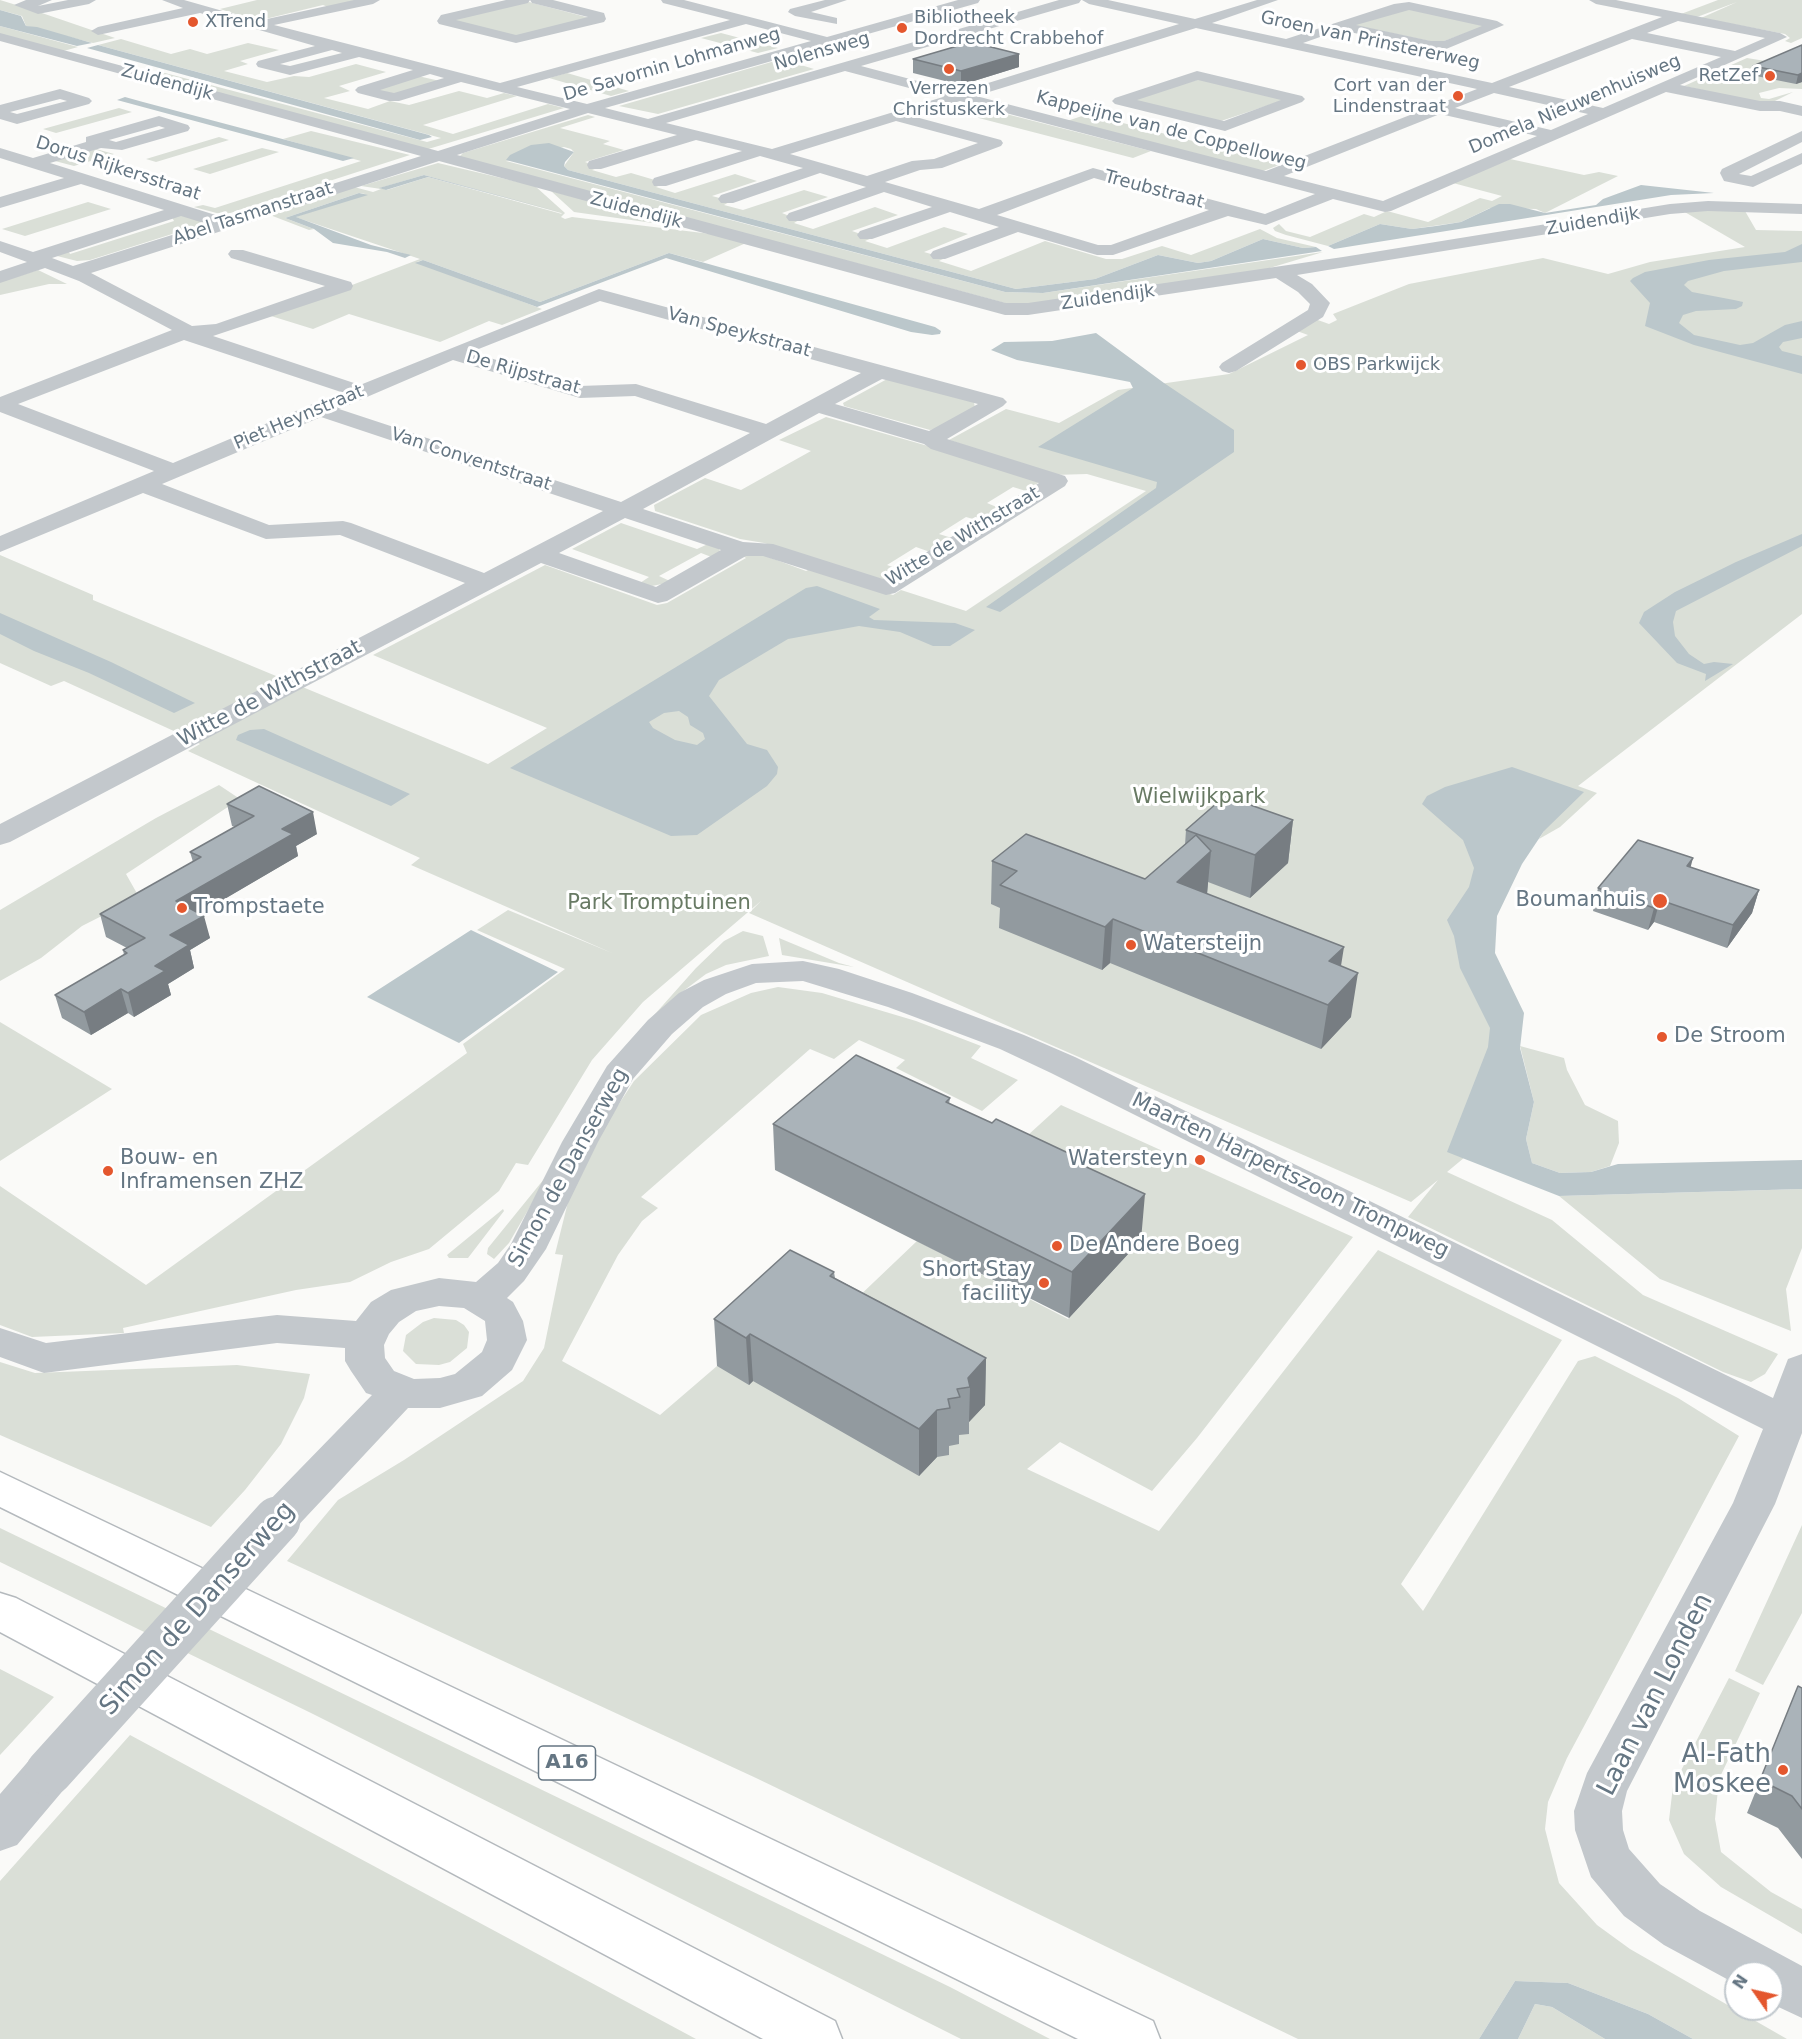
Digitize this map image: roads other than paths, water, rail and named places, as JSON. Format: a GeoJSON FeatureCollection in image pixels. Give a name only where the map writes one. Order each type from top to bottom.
{"type":"FeatureCollection","features":[{"type":"Feature","properties":{"kind":"highway","name":"A16"},"geometry":{"type":"LineString","coordinates":[[0,1488],[1134,2039]]}},
{"type":"Feature","properties":{"kind":"highway"},"geometry":{"type":"LineString","coordinates":[[0,1611],[816,2039]]}},
{"type":"Feature","properties":{"kind":"street"},"geometry":{"type":"LineString","coordinates":[[45,0],[21,5],[39,10],[89,0]]}},
{"type":"Feature","properties":{"kind":"street"},"geometry":{"type":"LineString","coordinates":[[169,0],[332,46],[552,98],[766,153],[1097,250],[1113,250],[1227,210]]}},
{"type":"Feature","properties":{"kind":"street"},"geometry":{"type":"LineString","coordinates":[[256,25],[373,0]]}},
{"type":"Feature","properties":{"kind":"street"},"geometry":{"type":"LineString","coordinates":[[523,0],[447,18],[444,21],[516,39],[599,19],[599,16],[537,0]]}},
{"type":"Feature","properties":{"kind":"street"},"geometry":{"type":"LineString","coordinates":[[668,0],[884,55]]}},
{"type":"Feature","properties":{"kind":"street"},"geometry":{"type":"LineString","coordinates":[[840,0],[795,12],[866,30]]}},
{"type":"Feature","properties":{"kind":"street"},"geometry":{"type":"LineString","coordinates":[[922,14],[903,9],[938,0]]}},
{"type":"Feature","properties":{"kind":"street","name":"De Savornin Lohmanweg"},"geometry":{"type":"LineString","coordinates":[[432,156],[589,108],[973,0]]}},
{"type":"Feature","properties":{"kind":"street","name":"Nolensweg"},"geometry":{"type":"LineString","coordinates":[[651,123],[1074,0]]}},
{"type":"Feature","properties":{"kind":"street","name":"Groen van Prinstererweg"},"geometry":{"type":"LineString","coordinates":[[1089,0],[1606,113]]}},
{"type":"Feature","properties":{"kind":"street"},"geometry":{"type":"LineString","coordinates":[[660,182],[959,97],[1270,0]]}},
{"type":"Feature","properties":{"kind":"street"},"geometry":{"type":"LineString","coordinates":[[1596,0],[1678,16]]}},
{"type":"Feature","properties":{"kind":"street"},"geometry":{"type":"LineString","coordinates":[[1646,10],[1670,0]]}},
{"type":"Feature","properties":{"kind":"street"},"geometry":{"type":"LineString","coordinates":[[98,31],[231,2]]}},
{"type":"Feature","properties":{"kind":"street"},"geometry":{"type":"LineString","coordinates":[[1287,44],[1339,26],[1399,6],[1409,6],[1497,25],[1446,45],[1431,45],[1339,26]]}},
{"type":"Feature","properties":{"kind":"street"},"geometry":{"type":"LineString","coordinates":[[1268,176],[1678,16]]}},
{"type":"Feature","properties":{"kind":"street","name":"Domela Nieuwenhuisweg"},"geometry":{"type":"LineString","coordinates":[[1385,207],[1780,37],[1678,16]]}},
{"type":"Feature","properties":{"kind":"street"},"geometry":{"type":"LineString","coordinates":[[501,86],[747,20]]}},
{"type":"Feature","properties":{"kind":"street"},"geometry":{"type":"LineString","coordinates":[[1630,34],[1738,56]]}},
{"type":"Feature","properties":{"kind":"street","name":"Zuidendijk"},"geometry":{"type":"LineString","coordinates":[[0,37],[432,156],[1005,309],[1028,309],[1280,272],[1671,209],[1708,206],[1802,209]]}},
{"type":"Feature","properties":{"kind":"street"},"geometry":{"type":"LineString","coordinates":[[332,46],[263,64],[290,71],[359,52]]}},
{"type":"Feature","properties":{"kind":"street","name":"Kappeijne van de Coppelloweg"},"geometry":{"type":"LineString","coordinates":[[843,66],[1385,207]]}},
{"type":"Feature","properties":{"kind":"street"},"geometry":{"type":"LineString","coordinates":[[429,70],[363,90],[394,98],[461,78]]}},
{"type":"Feature","properties":{"kind":"street"},"geometry":{"type":"LineString","coordinates":[[1057,122],[1197,75],[1297,99],[1225,126],[1120,101]]}},
{"type":"Feature","properties":{"kind":"street"},"geometry":{"type":"LineString","coordinates":[[1666,87],[1760,106],[1780,106],[1802,111]]}},
{"type":"Feature","properties":{"kind":"street"},"geometry":{"type":"LineString","coordinates":[[522,108],[552,98]]}},
{"type":"Feature","properties":{"kind":"street"},"geometry":{"type":"LineString","coordinates":[[1760,106],[1767,112],[1802,120]]}},
{"type":"Feature","properties":{"kind":"street"},"geometry":{"type":"LineString","coordinates":[[1442,110],[1554,135]]}},
{"type":"Feature","properties":{"kind":"street"},"geometry":{"type":"LineString","coordinates":[[795,217],[918,165],[936,164],[995,143],[895,116]]}},
{"type":"Feature","properties":{"kind":"street"},"geometry":{"type":"LineString","coordinates":[[596,165],[698,135]]}},
{"type":"Feature","properties":{"kind":"street"},"geometry":{"type":"LineString","coordinates":[[1802,136],[1728,173],[1730,177],[1754,182],[1802,158]]}},
{"type":"Feature","properties":{"kind":"street"},"geometry":{"type":"LineString","coordinates":[[33,163],[101,143]]}},
{"type":"Feature","properties":{"kind":"street","name":"Dorus Rijkersstraat"},"geometry":{"type":"LineString","coordinates":[[0,153],[224,223]]}},
{"type":"Feature","properties":{"kind":"street","name":"Abel Tasmanstraat"},"geometry":{"type":"LineString","coordinates":[[74,272],[432,156]]}},
{"type":"Feature","properties":{"kind":"street"},"geometry":{"type":"LineString","coordinates":[[727,199],[820,168]]}},
{"type":"Feature","properties":{"kind":"street","name":"Treubstraat"},"geometry":{"type":"LineString","coordinates":[[980,215],[1093,173],[1266,220],[1332,193]]}},
{"type":"Feature","properties":{"kind":"street"},"geometry":{"type":"LineString","coordinates":[[0,203],[83,178]]}},
{"type":"Feature","properties":{"kind":"street"},"geometry":{"type":"LineString","coordinates":[[866,235],[951,206]]}},
{"type":"Feature","properties":{"kind":"street","name":"Abel Tasmanstraat"},"geometry":{"type":"LineString","coordinates":[[0,277],[39,260],[181,210]]}},
{"type":"Feature","properties":{"kind":"street"},"geometry":{"type":"LineString","coordinates":[[939,255],[1018,226]]}},
{"type":"Feature","properties":{"kind":"street"},"geometry":{"type":"LineString","coordinates":[[0,246],[74,272],[183,328],[183,333]]}},
{"type":"Feature","properties":{"kind":"street"},"geometry":{"type":"LineString","coordinates":[[0,405],[183,333],[219,330],[344,286],[237,254]]}},
{"type":"Feature","properties":{"kind":"street"},"geometry":{"type":"LineString","coordinates":[[1229,367],[1316,314],[1320,303],[1305,288],[1280,272]]}},
{"type":"Feature","properties":{"kind":"street","name":"Piet Heynstraat"},"geometry":{"type":"LineString","coordinates":[[0,545],[452,353],[599,295]]}},
{"type":"Feature","properties":{"kind":"street","name":"Van Speykstraat"},"geometry":{"type":"LineString","coordinates":[[599,295],[879,372]]}},
{"type":"Feature","properties":{"kind":"street"},"geometry":{"type":"LineString","coordinates":[[183,333],[361,392]]}},
{"type":"Feature","properties":{"kind":"street","name":"De Rijpstraat"},"geometry":{"type":"LineString","coordinates":[[452,353],[580,392],[636,390],[769,432]]}},
{"type":"Feature","properties":{"kind":"street"},"geometry":{"type":"LineString","coordinates":[[879,372],[996,402],[932,439]]}},
{"type":"Feature","properties":{"kind":"street","name":"Witte de Withstraat"},"geometry":{"type":"LineString","coordinates":[[0,836],[540,554],[879,372]]}},
{"type":"Feature","properties":{"kind":"street"},"geometry":{"type":"LineString","coordinates":[[0,405],[174,471]]}},
{"type":"Feature","properties":{"kind":"street","name":"Witte de Withstraat"},"geometry":{"type":"LineString","coordinates":[[623,510],[741,549],[765,549],[886,588],[1057,481],[939,444],[932,439],[818,406]]}},
{"type":"Feature","properties":{"kind":"street","name":"Van Conventstraat"},"geometry":{"type":"LineString","coordinates":[[319,409],[623,510]]}},
{"type":"Feature","properties":{"kind":"street"},"geometry":{"type":"LineString","coordinates":[[141,484],[266,532],[343,528],[485,582]]}},
{"type":"Feature","properties":{"kind":"street"},"geometry":{"type":"LineString","coordinates":[[540,554],[658,596],[741,549]]}},
{"type":"Feature","properties":{"kind":"street","name":"Simon de Danserweg"},"geometry":{"type":"LineString","coordinates":[[482,1299],[511,1272],[527,1249],[580,1142],[619,1074],[660,1028],[691,1000],[715,987],[752,974],[778,971]]}},
{"type":"Feature","properties":{"kind":"street","name":"Maarten Harpertszoon Trompweg"},"geometry":{"type":"LineString","coordinates":[[778,971],[803,971],[850,983],[1012,1042],[1063,1065],[1786,1422]]}},
{"type":"Feature","properties":{"kind":"street"},"geometry":{"type":"LineString","coordinates":[[451,1291],[482,1299],[499,1312],[507,1330],[503,1350],[490,1369],[454,1390],[426,1395],[399,1392],[380,1382],[368,1369],[364,1353],[366,1336],[385,1312],[416,1296],[451,1291]]}},
{"type":"Feature","properties":{"kind":"street"},"geometry":{"type":"LineString","coordinates":[[0,1342],[44,1358],[277,1329],[366,1336]]}},
{"type":"Feature","properties":{"kind":"street","name":"Laan van Londen"},"geometry":{"type":"LineString","coordinates":[[1743,1961],[1682,1928],[1642,1900],[1608,1861],[1599,1830],[1598,1811],[1604,1788],[1754,1504],[1786,1422],[1802,1369]]}},
{"type":"Feature","properties":{"kind":"street","name":"Simon de Danserweg"},"geometry":{"type":"LineString","coordinates":[[0,1829],[277,1520],[399,1392]]}},
{"type":"Feature","properties":{"kind":"street"},"geometry":{"type":"LineString","coordinates":[[1784,1983],[1802,1993]]}},
{"type":"Feature","properties":{"kind":"place","name":"XTrend"},"geometry":{"type":"Point","coordinates":[193,22]}},
{"type":"Feature","properties":{"kind":"place","name":"Bibliotheek Dordrecht Crabbehof"},"geometry":{"type":"Point","coordinates":[902,28]}},
{"type":"Feature","properties":{"kind":"place","name":"Verrezen Christuskerk"},"geometry":{"type":"Point","coordinates":[949,69]}},
{"type":"Feature","properties":{"kind":"place","name":"RetZef"},"geometry":{"type":"Point","coordinates":[1770,76]}},
{"type":"Feature","properties":{"kind":"place","name":"Cort van der Lindenstraat"},"geometry":{"type":"Point","coordinates":[1458,96]}},
{"type":"Feature","properties":{"kind":"place","name":"OBS Parkwijck"},"geometry":{"type":"Point","coordinates":[1301,365]}},
{"type":"Feature","properties":{"kind":"place","name":"Boumanhuis"},"geometry":{"type":"Point","coordinates":[1660,901]}},
{"type":"Feature","properties":{"kind":"place","name":"Trompstaete"},"geometry":{"type":"Point","coordinates":[182,908]}},
{"type":"Feature","properties":{"kind":"place","name":"Watersteijn"},"geometry":{"type":"Point","coordinates":[1131,945]}},
{"type":"Feature","properties":{"kind":"place","name":"De Stroom"},"geometry":{"type":"Point","coordinates":[1662,1037]}},
{"type":"Feature","properties":{"kind":"place","name":"Watersteyn"},"geometry":{"type":"Point","coordinates":[1200,1160]}},
{"type":"Feature","properties":{"kind":"place","name":"Bouw- en Inframensen ZHZ"},"geometry":{"type":"Point","coordinates":[108,1171]}},
{"type":"Feature","properties":{"kind":"place","name":"De Andere Boeg"},"geometry":{"type":"Point","coordinates":[1057,1246]}},
{"type":"Feature","properties":{"kind":"place","name":"Short Stay facility"},"geometry":{"type":"Point","coordinates":[1044,1283]}},
{"type":"Feature","properties":{"kind":"place","name":"Al-Fath Moskee"},"geometry":{"type":"Point","coordinates":[1783,1770]}},
{"type":"Feature","properties":{"kind":"park label","name":"Wielwijkpark"},"geometry":{"type":"Point","coordinates":[1199,798]}},
{"type":"Feature","properties":{"kind":"park label","name":"Park Tromptuinen"},"geometry":{"type":"Point","coordinates":[659,904]}}]}
